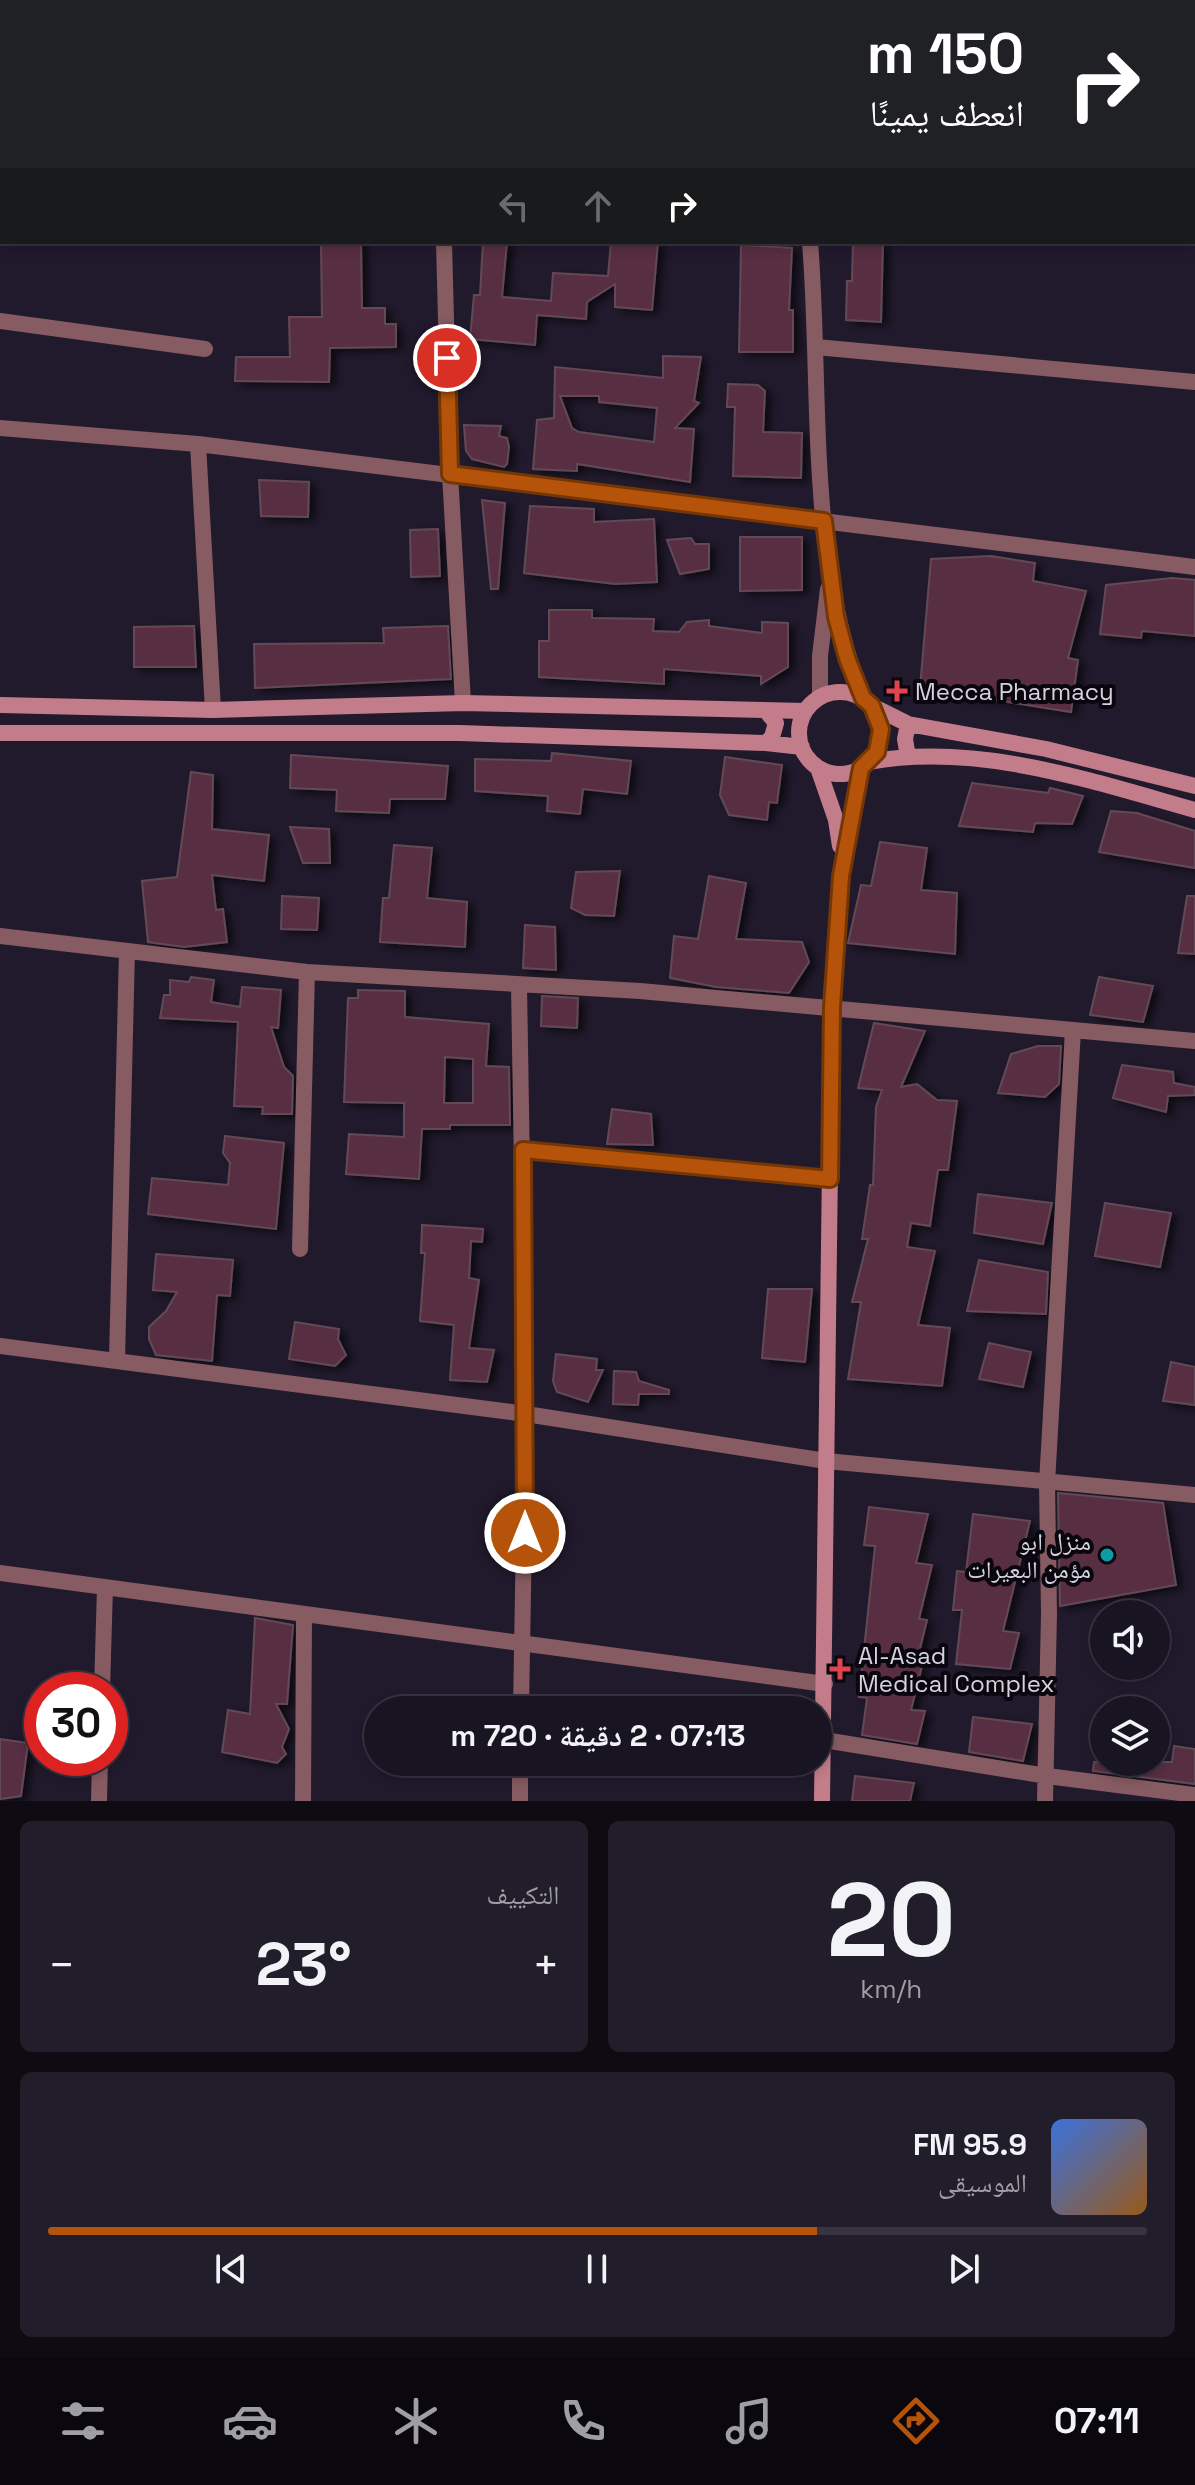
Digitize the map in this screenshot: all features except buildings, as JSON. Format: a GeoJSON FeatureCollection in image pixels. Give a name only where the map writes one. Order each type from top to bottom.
{"type":"FeatureCollection","features":[{"type":"Feature","properties":{"kind":"main road"},"geometry":{"type":"LineString","coordinates":[[841,876],[836,820],[818,768],[802,747],[800,722],[805,711],[820,697],[848,692],[908,724],[1046,749],[1195,786]]}},
{"type":"Feature","properties":{"kind":"main road"},"geometry":{"type":"LineString","coordinates":[[825,1696],[832,1007],[841,876],[865,765],[881,741],[881,729],[867,702]]}},
{"type":"Feature","properties":{"kind":"main road"},"geometry":{"type":"LineString","coordinates":[[0,705],[213,710],[463,703],[805,711]]}},
{"type":"Feature","properties":{"kind":"main road"},"geometry":{"type":"LineString","coordinates":[[766,711],[776,723],[775,731],[766,743]]}},
{"type":"Feature","properties":{"kind":"main road"},"geometry":{"type":"LineString","coordinates":[[908,724],[905,739],[908,757]]}},
{"type":"Feature","properties":{"kind":"main road"},"geometry":{"type":"LineString","coordinates":[[0,733],[460,733],[766,743],[802,747]]}},
{"type":"Feature","properties":{"kind":"main road"},"geometry":{"type":"LineString","coordinates":[[818,768],[839,774],[865,765],[908,757],[979,760],[1042,770],[1195,810]]}},
{"type":"Feature","properties":{"kind":"main road"},"geometry":{"type":"LineString","coordinates":[[822,1801],[823,1776]]}},
{"type":"Feature","properties":{"kind":"street"},"geometry":{"type":"LineString","coordinates":[[444,244],[450,474],[463,703]]}},
{"type":"Feature","properties":{"kind":"street"},"geometry":{"type":"LineString","coordinates":[[810,244],[824,521],[830,576],[847,658],[867,702]]}},
{"type":"Feature","properties":{"kind":"street"},"geometry":{"type":"LineString","coordinates":[[0,321],[205,349]]}},
{"type":"Feature","properties":{"kind":"street"},"geometry":{"type":"LineString","coordinates":[[816,347],[1195,382]]}},
{"type":"Feature","properties":{"kind":"street"},"geometry":{"type":"LineString","coordinates":[[0,428],[198,444],[1195,567]]}},
{"type":"Feature","properties":{"kind":"street"},"geometry":{"type":"LineString","coordinates":[[198,444],[213,710]]}},
{"type":"Feature","properties":{"kind":"street"},"geometry":{"type":"LineString","coordinates":[[820,697],[820,656],[830,576]]}},
{"type":"Feature","properties":{"kind":"street"},"geometry":{"type":"LineString","coordinates":[[0,936],[307,972],[832,1007],[1195,1041]]}},
{"type":"Feature","properties":{"kind":"street"},"geometry":{"type":"LineString","coordinates":[[117,1359],[118,1167],[127,951]]}},
{"type":"Feature","properties":{"kind":"street"},"geometry":{"type":"LineString","coordinates":[[300,1249],[307,972]]}},
{"type":"Feature","properties":{"kind":"street"},"geometry":{"type":"LineString","coordinates":[[519,985],[526,1414],[521,1696]]}},
{"type":"Feature","properties":{"kind":"street"},"geometry":{"type":"LineString","coordinates":[[1045,1801],[1047,1483],[1073,1030]]}},
{"type":"Feature","properties":{"kind":"street"},"geometry":{"type":"LineString","coordinates":[[523,1150],[830,1179]]}},
{"type":"Feature","properties":{"kind":"street"},"geometry":{"type":"LineString","coordinates":[[0,1346],[526,1414],[826,1461],[1195,1495]]}},
{"type":"Feature","properties":{"kind":"street"},"geometry":{"type":"LineString","coordinates":[[0,1573],[825,1684]]}},
{"type":"Feature","properties":{"kind":"street"},"geometry":{"type":"LineString","coordinates":[[103,1672],[105,1587]]}},
{"type":"Feature","properties":{"kind":"street"},"geometry":{"type":"LineString","coordinates":[[303,1801],[304,1614]]}},
{"type":"Feature","properties":{"kind":"street"},"geometry":{"type":"LineString","coordinates":[[832,1741],[1047,1776],[1195,1795]]}},
{"type":"Feature","properties":{"kind":"street"},"geometry":{"type":"LineString","coordinates":[[99,1801],[100,1776]]}},
{"type":"Feature","properties":{"kind":"street"},"geometry":{"type":"LineString","coordinates":[[520,1776],[520,1801]]}},
{"type":"Feature","properties":{"kind":"place","name":"Mecca Pharmacy"},"geometry":{"type":"Point","coordinates":[897,691]}},
{"type":"Feature","properties":{"kind":"place","name":"منزل ابو مؤمن البعيرات"},"geometry":{"type":"Point","coordinates":[1107,1555]}},
{"type":"Feature","properties":{"kind":"place","name":"Al-Asad Medical Complex"},"geometry":{"type":"Point","coordinates":[840,1669]}},
{"type":"Feature","properties":{"kind":"route"},"geometry":{"type":"LineString","coordinates":[[447,358],[450,474],[824,521],[836,617],[847,658],[863,698],[872,706],[881,729],[877,752],[861,768],[841,876],[832,1007],[830,1179],[523,1150],[525,1533]]}}]}
